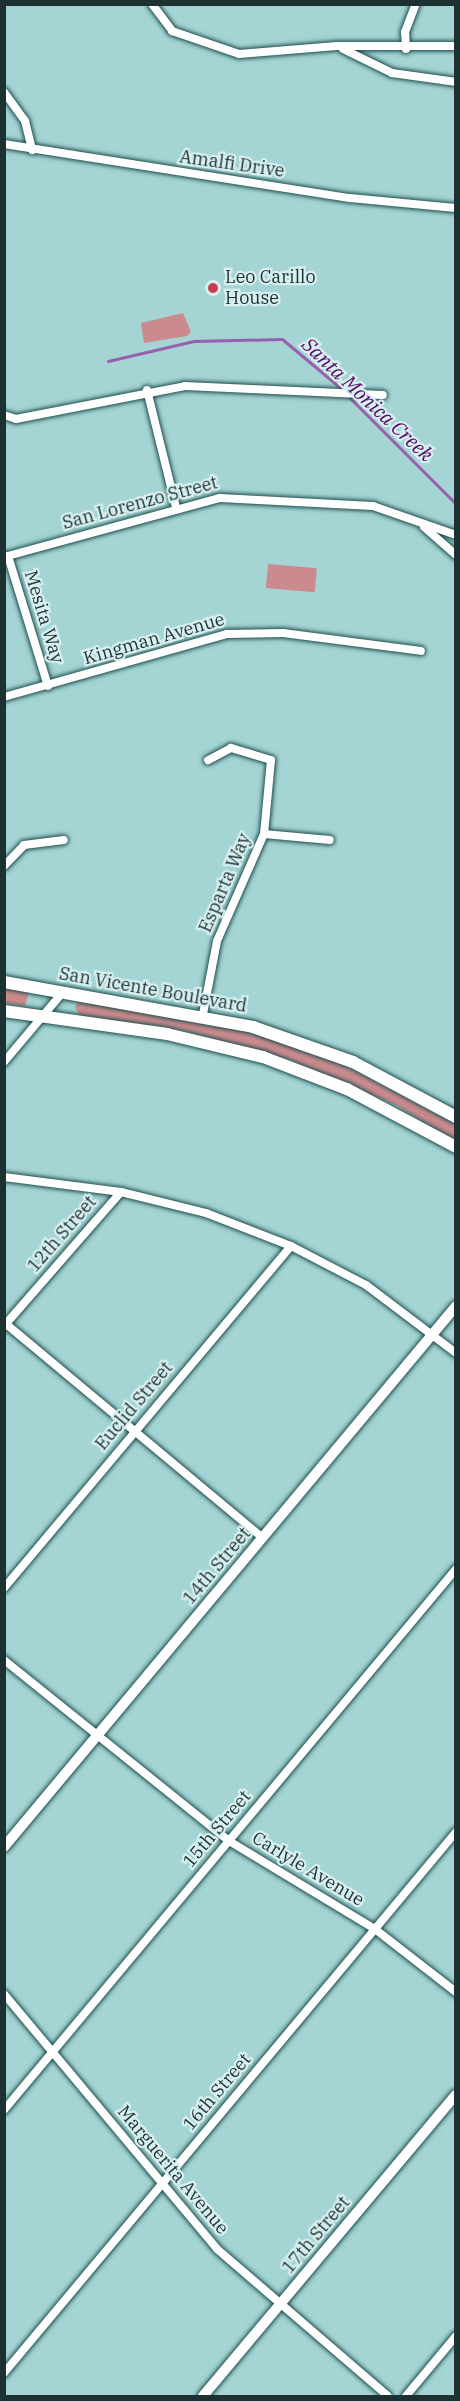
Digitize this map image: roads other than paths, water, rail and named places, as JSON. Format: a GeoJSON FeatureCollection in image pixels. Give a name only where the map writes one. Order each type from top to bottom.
{"type":"FeatureCollection","features":[{"type":"Feature","properties":{"kind":"main road","name":"San Vicente Boulevard"},"geometry":{"type":"LineString","coordinates":[[4,982],[203,1014],[353,1062],[456,1117]]}},
{"type":"Feature","properties":{"kind":"main road"},"geometry":{"type":"LineString","coordinates":[[4,1011],[167,1034],[263,1058],[347,1089],[456,1147]]}},
{"type":"Feature","properties":{"kind":"street"},"geometry":{"type":"LineString","coordinates":[[152,4],[172,31],[239,54],[337,46],[406,49],[456,46]]}},
{"type":"Feature","properties":{"kind":"street"},"geometry":{"type":"LineString","coordinates":[[406,49],[405,32],[416,4]]}},
{"type":"Feature","properties":{"kind":"street"},"geometry":{"type":"LineString","coordinates":[[337,46],[392,73],[456,82]]}},
{"type":"Feature","properties":{"kind":"street"},"geometry":{"type":"LineString","coordinates":[[4,92],[25,121],[32,150]]}},
{"type":"Feature","properties":{"kind":"street","name":"Amalfi Drive"},"geometry":{"type":"LineString","coordinates":[[4,144],[350,198],[456,207]]}},
{"type":"Feature","properties":{"kind":"street"},"geometry":{"type":"LineString","coordinates":[[4,422],[147,390],[228,385],[383,395]]}},
{"type":"Feature","properties":{"kind":"street"},"geometry":{"type":"LineString","coordinates":[[147,390],[176,507]]}},
{"type":"Feature","properties":{"kind":"street"},"geometry":{"type":"LineString","coordinates":[[4,415],[16,419]]}},
{"type":"Feature","properties":{"kind":"street","name":"San Lorenzo Street"},"geometry":{"type":"LineString","coordinates":[[6,557],[176,507],[246,496],[373,506],[424,527],[456,535]]}},
{"type":"Feature","properties":{"kind":"street","name":"San Lorenzo Street"},"geometry":{"type":"LineString","coordinates":[[424,527],[456,555]]}},
{"type":"Feature","properties":{"kind":"street","name":"Mesita Way"},"geometry":{"type":"LineString","coordinates":[[6,557],[48,686]]}},
{"type":"Feature","properties":{"kind":"street","name":"Kingman Avenue"},"geometry":{"type":"LineString","coordinates":[[4,697],[243,632],[421,651]]}},
{"type":"Feature","properties":{"kind":"street","name":"Esparta Way"},"geometry":{"type":"LineString","coordinates":[[203,1014],[218,941],[264,834],[272,760],[231,748],[208,760]]}},
{"type":"Feature","properties":{"kind":"street"},"geometry":{"type":"LineString","coordinates":[[264,834],[330,840]]}},
{"type":"Feature","properties":{"kind":"street"},"geometry":{"type":"LineString","coordinates":[[4,866],[24,845],[64,840]]}},
{"type":"Feature","properties":{"kind":"street"},"geometry":{"type":"LineString","coordinates":[[4,1062],[39,1017],[63,992]]}},
{"type":"Feature","properties":{"kind":"street"},"geometry":{"type":"LineString","coordinates":[[4,1177],[121,1192],[206,1213],[291,1246],[366,1285],[434,1333],[456,1353]]}},
{"type":"Feature","properties":{"kind":"street","name":"12th Street"},"geometry":{"type":"LineString","coordinates":[[5,1325],[121,1192]]}},
{"type":"Feature","properties":{"kind":"street","name":"Euclid Street"},"geometry":{"type":"LineString","coordinates":[[4,1588],[291,1246]]}},
{"type":"Feature","properties":{"kind":"street","name":"14th Street"},"geometry":{"type":"LineString","coordinates":[[4,1847],[456,1306]]}},
{"type":"Feature","properties":{"kind":"street"},"geometry":{"type":"LineString","coordinates":[[5,1325],[262,1537]]}},
{"type":"Feature","properties":{"kind":"street","name":"15th Street"},"geometry":{"type":"LineString","coordinates":[[4,2110],[456,1569]]}},
{"type":"Feature","properties":{"kind":"street","name":"Carlyle Avenue"},"geometry":{"type":"LineString","coordinates":[[4,1660],[229,1841],[375,1929],[456,1992]]}},
{"type":"Feature","properties":{"kind":"street","name":"16th Street"},"geometry":{"type":"LineString","coordinates":[[4,2373],[456,1832]]}},
{"type":"Feature","properties":{"kind":"street","name":"Marguerita Avenue"},"geometry":{"type":"LineString","coordinates":[[4,1994],[56,2049],[160,2187],[218,2249],[388,2397]]}},
{"type":"Feature","properties":{"kind":"street","name":"17th Street"},"geometry":{"type":"LineString","coordinates":[[203,2397],[456,2095]]}},
{"type":"Feature","properties":{"kind":"street"},"geometry":{"type":"LineString","coordinates":[[406,2397],[456,2337]]}},
{"type":"Feature","properties":{"kind":"waterway","name":"Santa Monica Creek"},"geometry":{"type":"LineString","coordinates":[[108,361],[194,341],[282,339],[343,390]]}},
{"type":"Feature","properties":{"kind":"waterway","name":"Santa Monica Creek"},"geometry":{"type":"LineString","coordinates":[[349,397],[456,504]]}},
{"type":"Feature","properties":{"kind":"place","name":"Leo Carillo House"},"geometry":{"type":"Point","coordinates":[213,288]}}]}
